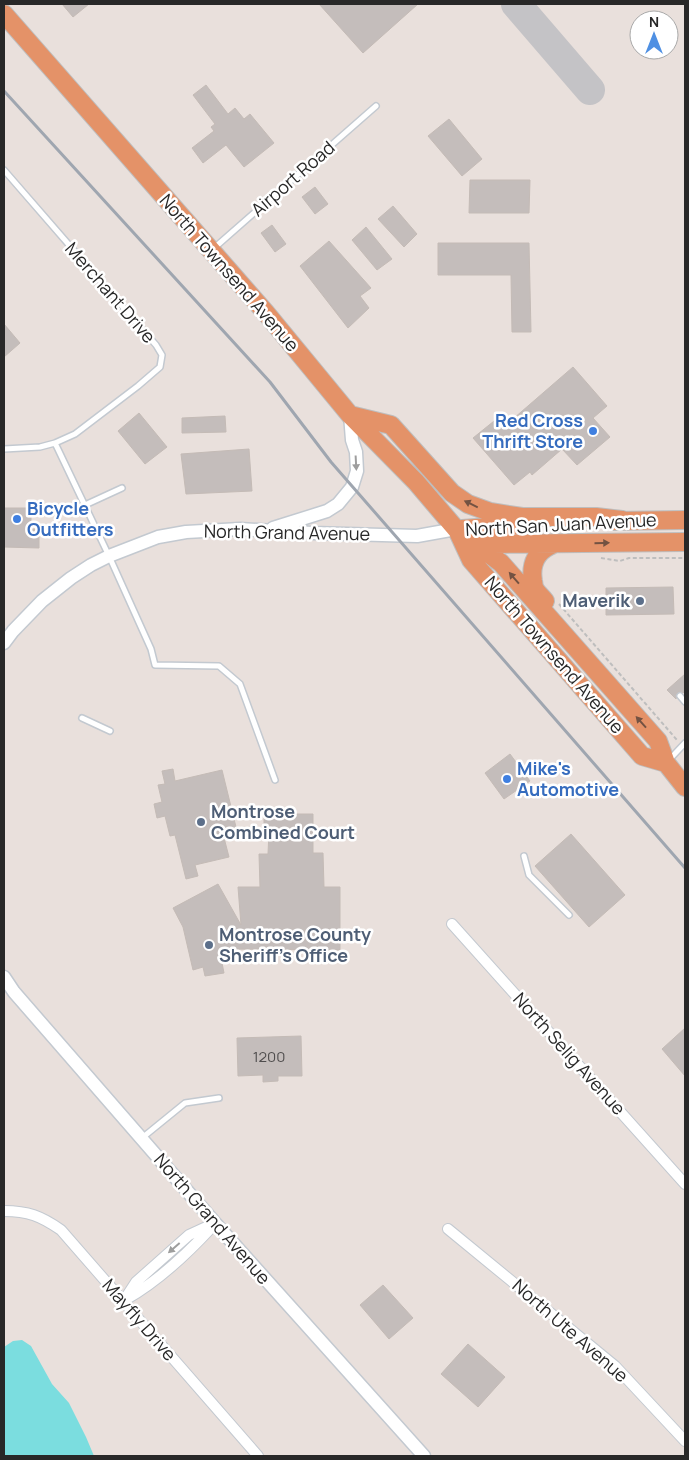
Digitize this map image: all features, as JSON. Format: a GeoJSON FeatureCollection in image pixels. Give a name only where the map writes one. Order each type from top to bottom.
{"type":"FeatureCollection","features":[{"type":"Feature","properties":{"kind":"highway","name":"North Townsend Avenue"},"geometry":{"type":"LineString","coordinates":[[4,14],[266,313],[350,415],[416,482],[456,529],[501,563],[658,741],[666,763],[685,787]]}},
{"type":"Feature","properties":{"kind":"highway"},"geometry":{"type":"LineString","coordinates":[[350,415],[391,425],[452,493],[468,504],[490,512],[522,517],[596,517],[622,520]]}},
{"type":"Feature","properties":{"kind":"highway","name":"North San Juan Avenue"},"geometry":{"type":"LineString","coordinates":[[456,529],[596,523],[622,520],[683,535]]}},
{"type":"Feature","properties":{"kind":"highway","name":"North Townsend Avenue"},"geometry":{"type":"LineString","coordinates":[[456,529],[471,560],[642,756],[666,763]]}},
{"type":"Feature","properties":{"kind":"highway","name":"North San Juan Avenue"},"geometry":{"type":"LineString","coordinates":[[456,529],[494,544],[554,544],[683,535]]}},
{"type":"Feature","properties":{"kind":"highway"},"geometry":{"type":"LineString","coordinates":[[554,544],[544,547],[534,559],[532,575],[535,589],[593,654],[598,673]]}},
{"type":"Feature","properties":{"kind":"street"},"geometry":{"type":"LineString","coordinates":[[267,530],[327,511],[338,504],[352,487],[357,471],[350,415]]}},
{"type":"Feature","properties":{"kind":"street","name":"North Grand Avenue"},"geometry":{"type":"LineString","coordinates":[[4,643],[12,631],[42,602],[71,578],[109,556],[158,537],[186,532],[240,529],[417,536],[456,529]]}},
{"type":"Feature","properties":{"kind":"street","name":"North Selig Avenue"},"geometry":{"type":"LineString","coordinates":[[452,924],[685,1184]]}},
{"type":"Feature","properties":{"kind":"street","name":"North Grand Avenue"},"geometry":{"type":"LineString","coordinates":[[4,977],[14,992],[215,1223],[424,1456]]}},
{"type":"Feature","properties":{"kind":"street","name":"Mayfly Drive"},"geometry":{"type":"LineString","coordinates":[[4,1211],[18,1211],[35,1215],[61,1230],[258,1456]]}},
{"type":"Feature","properties":{"kind":"street"},"geometry":{"type":"LineString","coordinates":[[123,1302],[136,1282],[189,1235],[215,1223]]}},
{"type":"Feature","properties":{"kind":"street","name":"North Ute Avenue"},"geometry":{"type":"LineString","coordinates":[[448,1228],[615,1366],[685,1441]]}},
{"type":"Feature","properties":{"kind":"lane","name":"Airport Road"},"geometry":{"type":"LineString","coordinates":[[211,251],[376,106]]}},
{"type":"Feature","properties":{"kind":"lane","name":"Merchant Drive"},"geometry":{"type":"LineString","coordinates":[[4,170],[156,345],[162,355],[160,367],[75,434],[40,447],[4,449]]}},
{"type":"Feature","properties":{"kind":"lane"},"geometry":{"type":"LineString","coordinates":[[55,443],[151,649],[155,666],[218,666],[240,684],[275,780]]}},
{"type":"Feature","properties":{"kind":"lane"},"geometry":{"type":"LineString","coordinates":[[85,505],[122,488]]}},
{"type":"Feature","properties":{"kind":"lane"},"geometry":{"type":"LineString","coordinates":[[680,696],[685,702]]}},
{"type":"Feature","properties":{"kind":"lane"},"geometry":{"type":"LineString","coordinates":[[82,718],[110,731]]}},
{"type":"Feature","properties":{"kind":"lane"},"geometry":{"type":"LineString","coordinates":[[666,763],[684,744]]}},
{"type":"Feature","properties":{"kind":"lane"},"geometry":{"type":"LineString","coordinates":[[524,856],[529,875],[569,915]]}},
{"type":"Feature","properties":{"kind":"lane"},"geometry":{"type":"LineString","coordinates":[[142,1139],[185,1103],[219,1098]]}},
{"type":"Feature","properties":{"kind":"path"},"geometry":{"type":"LineString","coordinates":[[597,558],[620,561],[683,535]]}},
{"type":"Feature","properties":{"kind":"path"},"geometry":{"type":"LineString","coordinates":[[556,601],[684,744]]}},
{"type":"Feature","properties":{"kind":"water"},"geometry":{"type":"Polygon","coordinates":[[[22,1340],[31,1346],[52,1384],[69,1403],[94,1456],[4,1456],[4,1347],[13,1341],[22,1340]]]}},
{"type":"Feature","properties":{"kind":"building"},"geometry":{"type":"Polygon","coordinates":[[[62,4],[89,4],[73,17],[62,4]]]}},
{"type":"Feature","properties":{"kind":"building"},"geometry":{"type":"Polygon","coordinates":[[[319,4],[418,4],[363,53],[319,4]]]}},
{"type":"Feature","properties":{"kind":"building"},"geometry":{"type":"Polygon","coordinates":[[[206,85],[228,114],[235,108],[244,119],[250,114],[274,143],[244,167],[226,145],[203,163],[192,148],[214,131],[211,127],[215,124],[193,95],[206,85]]]}},
{"type":"Feature","properties":{"kind":"building"},"geometry":{"type":"Polygon","coordinates":[[[449,119],[482,159],[462,176],[428,136],[449,119]]]}},
{"type":"Feature","properties":{"kind":"building"},"geometry":{"type":"Polygon","coordinates":[[[470,180],[530,180],[529,213],[469,213],[470,180]]]}},
{"type":"Feature","properties":{"kind":"building"},"geometry":{"type":"Polygon","coordinates":[[[315,187],[328,204],[315,214],[302,197],[315,187]]]}},
{"type":"Feature","properties":{"kind":"building"},"geometry":{"type":"Polygon","coordinates":[[[393,206],[417,234],[404,247],[378,219],[393,206]]]}},
{"type":"Feature","properties":{"kind":"building"},"geometry":{"type":"Polygon","coordinates":[[[272,225],[286,244],[275,252],[261,233],[272,225]]]}},
{"type":"Feature","properties":{"kind":"building"},"geometry":{"type":"Polygon","coordinates":[[[366,227],[392,259],[377,270],[352,240],[366,227]]]}},
{"type":"Feature","properties":{"kind":"building"},"geometry":{"type":"Polygon","coordinates":[[[329,241],[371,288],[360,296],[369,308],[348,328],[300,266],[329,241]]]}},
{"type":"Feature","properties":{"kind":"building"},"geometry":{"type":"Polygon","coordinates":[[[438,243],[529,243],[531,332],[512,332],[511,275],[438,275],[438,243]]]}},
{"type":"Feature","properties":{"kind":"building"},"geometry":{"type":"Polygon","coordinates":[[[4,324],[20,343],[4,357],[4,324]]]}},
{"type":"Feature","properties":{"kind":"building"},"geometry":{"type":"Polygon","coordinates":[[[573,367],[607,406],[593,418],[610,437],[577,465],[562,449],[532,475],[530,472],[514,485],[473,438],[499,417],[506,425],[573,367]]]}},
{"type":"Feature","properties":{"kind":"building"},"geometry":{"type":"Polygon","coordinates":[[[139,413],[167,447],[145,464],[118,431],[139,413]]]}},
{"type":"Feature","properties":{"kind":"building"},"geometry":{"type":"Polygon","coordinates":[[[225,416],[226,432],[182,433],[182,418],[225,416]]]}},
{"type":"Feature","properties":{"kind":"building"},"geometry":{"type":"Polygon","coordinates":[[[249,449],[252,491],[186,494],[181,454],[249,449]]]}},
{"type":"Feature","properties":{"kind":"building","name":"Bicycle Outfitters"},"geometry":{"type":"Polygon","coordinates":[[[4,508],[31,508],[31,529],[39,529],[39,548],[4,547],[4,508]]]}},
{"type":"Feature","properties":{"kind":"building","name":"Maverik"},"geometry":{"type":"Polygon","coordinates":[[[673,587],[674,614],[606,615],[606,588],[673,587]]]}},
{"type":"Feature","properties":{"kind":"building"},"geometry":{"type":"Polygon","coordinates":[[[685,674],[685,691],[683,693],[678,692],[676,699],[667,690],[685,674]]]}},
{"type":"Feature","properties":{"kind":"building"},"geometry":{"type":"Polygon","coordinates":[[[510,754],[530,781],[504,799],[485,773],[510,754]]]}},
{"type":"Feature","properties":{"kind":"building","name":"Montrose Combined Court"},"geometry":{"type":"Polygon","coordinates":[[[173,769],[175,781],[222,770],[236,827],[222,830],[229,857],[195,865],[198,876],[186,879],[175,835],[170,836],[165,816],[157,818],[154,804],[162,802],[158,785],[165,784],[162,771],[173,769]]]}},
{"type":"Feature","properties":{"kind":"building"},"geometry":{"type":"Polygon","coordinates":[[[264,814],[313,814],[313,853],[323,853],[324,887],[340,887],[340,950],[230,949],[230,962],[222,963],[224,973],[205,976],[203,967],[193,970],[183,927],[173,908],[218,884],[241,925],[238,887],[260,887],[259,854],[268,854],[269,831],[264,832],[264,814]]]}},
{"type":"Feature","properties":{"kind":"building"},"geometry":{"type":"Polygon","coordinates":[[[571,834],[625,895],[589,927],[535,866],[571,834]]]}},
{"type":"Feature","properties":{"kind":"building"},"geometry":{"type":"Polygon","coordinates":[[[685,1028],[685,1076],[662,1049],[685,1028]]]}},
{"type":"Feature","properties":{"kind":"building"},"geometry":{"type":"Polygon","coordinates":[[[301,1036],[302,1076],[278,1076],[278,1081],[263,1082],[263,1075],[238,1076],[237,1038],[301,1036]]]}},
{"type":"Feature","properties":{"kind":"building"},"geometry":{"type":"Polygon","coordinates":[[[383,1285],[413,1318],[389,1339],[360,1305],[383,1285]]]}},
{"type":"Feature","properties":{"kind":"building"},"geometry":{"type":"Polygon","coordinates":[[[468,1344],[505,1377],[478,1407],[441,1374],[468,1344]]]}},
{"type":"Feature","properties":{"kind":"taxiway"},"geometry":{"type":"LineString","coordinates":[[516,4],[590,90]]}},
{"type":"Feature","properties":{"kind":"railway"},"geometry":{"type":"LineString","coordinates":[[4,91],[270,382],[331,462],[685,868]]}},
{"type":"Feature","properties":{"kind":"place","name":"Red Cross Thrift Store"},"geometry":{"type":"Point","coordinates":[593,431]}},
{"type":"Feature","properties":{"kind":"place","name":"Bicycle Outfitters"},"geometry":{"type":"Point","coordinates":[17,519]}},
{"type":"Feature","properties":{"kind":"place","name":"Maverik"},"geometry":{"type":"Point","coordinates":[640,601]}},
{"type":"Feature","properties":{"kind":"place","name":"Mike's Automotive"},"geometry":{"type":"Point","coordinates":[507,779]}},
{"type":"Feature","properties":{"kind":"place","name":"Montrose Combined Court"},"geometry":{"type":"Point","coordinates":[201,822]}},
{"type":"Feature","properties":{"kind":"place","name":"Montrose County Sheriff's Office"},"geometry":{"type":"Point","coordinates":[209,945]}}]}
